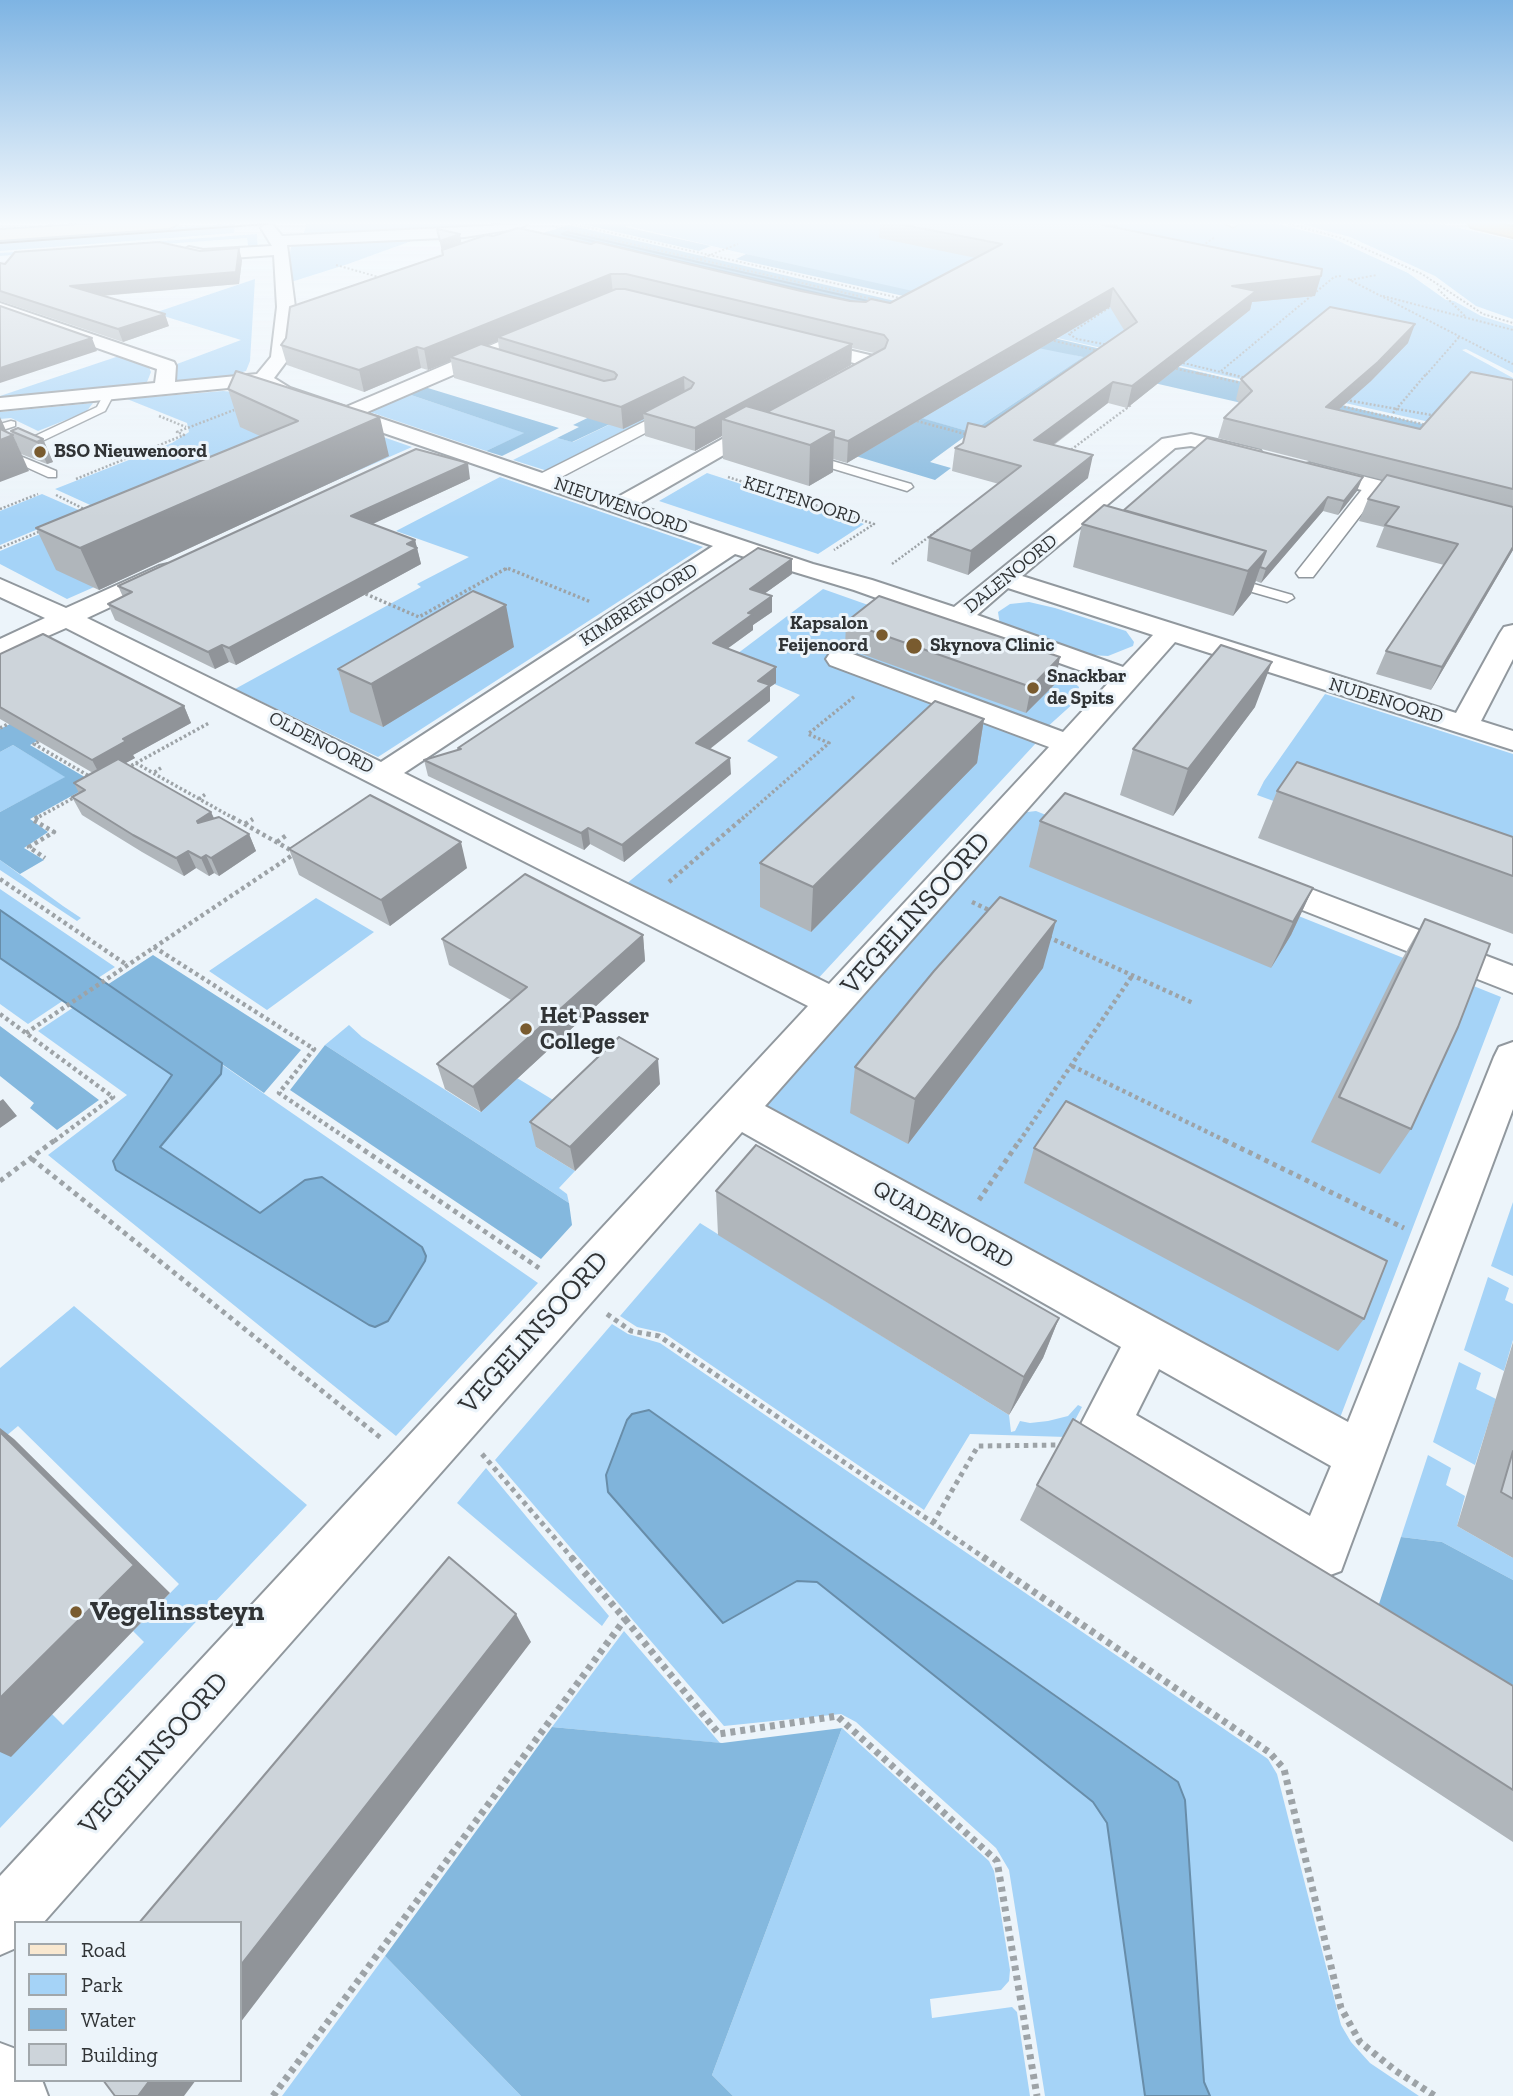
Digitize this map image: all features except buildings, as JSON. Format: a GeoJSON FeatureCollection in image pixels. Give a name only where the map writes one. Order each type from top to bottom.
{"type":"FeatureCollection","features":[{"type":"Feature","properties":{"kind":"street"},"geometry":{"type":"LineString","coordinates":[[40,322],[167,366],[164,389]]}},
{"type":"Feature","properties":{"kind":"street"},"geometry":{"type":"LineString","coordinates":[[0,404],[262,379],[280,358],[289,322]]}},
{"type":"Feature","properties":{"kind":"street"},"geometry":{"type":"LineString","coordinates":[[348,413],[562,322]]}},
{"type":"Feature","properties":{"kind":"street"},"geometry":{"type":"LineString","coordinates":[[789,341],[875,362],[828,388]]}},
{"type":"Feature","properties":{"kind":"street","name":"NIEUWENOORD"},"geometry":{"type":"LineString","coordinates":[[262,379],[283,392],[804,569],[863,585],[958,617],[1129,678]]}},
{"type":"Feature","properties":{"kind":"street"},"geometry":{"type":"LineString","coordinates":[[542,480],[684,407]]}},
{"type":"Feature","properties":{"kind":"street","name":"KELTENOORD"},"geometry":{"type":"LineString","coordinates":[[620,505],[690,466],[745,440],[781,415]]}},
{"type":"Feature","properties":{"kind":"street","name":"DALENOORD"},"geometry":{"type":"LineString","coordinates":[[958,617],[1005,579],[1070,533],[1170,443],[1191,440],[1513,521]]}},
{"type":"Feature","properties":{"kind":"street"},"geometry":{"type":"LineString","coordinates":[[403,461],[439,444]]}},
{"type":"Feature","properties":{"kind":"street"},"geometry":{"type":"LineString","coordinates":[[1306,573],[1374,486]]}},
{"type":"Feature","properties":{"kind":"street","name":"KIMBRENOORD"},"geometry":{"type":"LineString","coordinates":[[383,774],[733,544]]}},
{"type":"Feature","properties":{"kind":"street"},"geometry":{"type":"LineString","coordinates":[[0,649],[186,562]]}},
{"type":"Feature","properties":{"kind":"street"},"geometry":{"type":"LineString","coordinates":[[1005,579],[1169,633]]}},
{"type":"Feature","properties":{"kind":"street","name":"OLDENOORD"},"geometry":{"type":"LineString","coordinates":[[0,587],[83,625],[383,774],[835,1003]]}},
{"type":"Feature","properties":{"kind":"street","name":"NUDENOORD"},"geometry":{"type":"LineString","coordinates":[[1169,633],[1513,741]]}},
{"type":"Feature","properties":{"kind":"street","name":"VEGELINSOORD"},"geometry":{"type":"LineString","coordinates":[[0,1923],[939,887],[1041,794],[1069,744],[1169,633]]}},
{"type":"Feature","properties":{"kind":"street"},"geometry":{"type":"LineString","coordinates":[[1464,725],[1513,633]]}},
{"type":"Feature","properties":{"kind":"street"},"geometry":{"type":"LineString","coordinates":[[840,659],[1069,744]]}},
{"type":"Feature","properties":{"kind":"street"},"geometry":{"type":"LineString","coordinates":[[1232,870],[1513,980]]}},
{"type":"Feature","properties":{"kind":"street"},"geometry":{"type":"LineString","coordinates":[[1149,1340],[1106,1424],[1322,1552],[1513,1057]]}},
{"type":"Feature","properties":{"kind":"street","name":"QUADENOORD"},"geometry":{"type":"LineString","coordinates":[[738,1110],[1360,1455]]}},
{"type":"Feature","properties":{"kind":"street"},"geometry":{"type":"LineString","coordinates":[[0,2077],[14,2096]]}},
{"type":"Feature","properties":{"kind":"lane"},"geometry":{"type":"LineString","coordinates":[[478,358],[501,365]]}},
{"type":"Feature","properties":{"kind":"lane"},"geometry":{"type":"LineString","coordinates":[[52,474],[5,454],[101,409],[109,394]]}},
{"type":"Feature","properties":{"kind":"lane"},"geometry":{"type":"LineString","coordinates":[[790,453],[906,487]]}},
{"type":"Feature","properties":{"kind":"lane"},"geometry":{"type":"LineString","coordinates":[[1208,574],[1287,598]]}},
{"type":"Feature","properties":{"kind":"path"},"geometry":{"type":"LineString","coordinates":[[1087,322],[1069,334],[1077,339],[1118,347]]}},
{"type":"Feature","properties":{"kind":"path"},"geometry":{"type":"LineString","coordinates":[[1219,372],[1280,322]]}},
{"type":"Feature","properties":{"kind":"path"},"geometry":{"type":"LineString","coordinates":[[1429,322],[1513,364]]}},
{"type":"Feature","properties":{"kind":"path"},"geometry":{"type":"LineString","coordinates":[[1482,322],[1513,330]]}},
{"type":"Feature","properties":{"kind":"path"},"geometry":{"type":"LineString","coordinates":[[1393,413],[1459,337]]}},
{"type":"Feature","properties":{"kind":"path"},"geometry":{"type":"LineString","coordinates":[[1047,339],[1101,352]]}},
{"type":"Feature","properties":{"kind":"path"},"geometry":{"type":"LineString","coordinates":[[1177,362],[1258,381]]}},
{"type":"Feature","properties":{"kind":"path"},"geometry":{"type":"LineString","coordinates":[[1165,366],[1252,386]]}},
{"type":"Feature","properties":{"kind":"path"},"geometry":{"type":"LineString","coordinates":[[72,481],[184,435],[177,432],[187,427],[283,392]]}},
{"type":"Feature","properties":{"kind":"path"},"geometry":{"type":"LineString","coordinates":[[1066,454],[1140,398]]}},
{"type":"Feature","properties":{"kind":"path"},"geometry":{"type":"LineString","coordinates":[[1341,398],[1355,403],[1398,407],[1436,415]]}},
{"type":"Feature","properties":{"kind":"path"},"geometry":{"type":"LineString","coordinates":[[1332,404],[1433,427]]}},
{"type":"Feature","properties":{"kind":"path"},"geometry":{"type":"LineString","coordinates":[[923,413],[912,420],[979,438]]}},
{"type":"Feature","properties":{"kind":"path","name":"KELTENOORD"},"geometry":{"type":"LineString","coordinates":[[690,466],[874,524],[804,569]]}},
{"type":"Feature","properties":{"kind":"path"},"geometry":{"type":"LineString","coordinates":[[0,509],[47,491],[89,511],[76,516]]}},
{"type":"Feature","properties":{"kind":"path"},"geometry":{"type":"LineString","coordinates":[[863,585],[946,525]]}},
{"type":"Feature","properties":{"kind":"path"},"geometry":{"type":"LineString","coordinates":[[0,548],[51,527]]}},
{"type":"Feature","properties":{"kind":"path"},"geometry":{"type":"LineString","coordinates":[[350,588],[419,617],[507,568],[624,615]]}},
{"type":"Feature","properties":{"kind":"path"},"geometry":{"type":"LineString","coordinates":[[642,906],[829,743],[808,734],[882,674]]}},
{"type":"Feature","properties":{"kind":"path"},"geometry":{"type":"LineString","coordinates":[[124,769],[242,704]]}},
{"type":"Feature","properties":{"kind":"path"},"geometry":{"type":"LineString","coordinates":[[0,728],[17,719]]}},
{"type":"Feature","properties":{"kind":"path"},"geometry":{"type":"LineString","coordinates":[[45,738],[34,744],[101,782]]}},
{"type":"Feature","properties":{"kind":"path"},"geometry":{"type":"LineString","coordinates":[[26,1033],[296,853],[136,763]]}},
{"type":"Feature","properties":{"kind":"path"},"geometry":{"type":"LineString","coordinates":[[153,772],[161,768]]}},
{"type":"Feature","properties":{"kind":"path"},"geometry":{"type":"LineString","coordinates":[[199,799],[207,793]]}},
{"type":"Feature","properties":{"kind":"path"},"geometry":{"type":"LineString","coordinates":[[45,858],[29,847],[54,832],[33,820],[78,795]]}},
{"type":"Feature","properties":{"kind":"path"},"geometry":{"type":"LineString","coordinates":[[245,824],[253,819]]}},
{"type":"Feature","properties":{"kind":"path"},"geometry":{"type":"LineString","coordinates":[[277,842],[288,834]]}},
{"type":"Feature","properties":{"kind":"path"},"geometry":{"type":"LineString","coordinates":[[0,879],[127,965]]}},
{"type":"Feature","properties":{"kind":"path"},"geometry":{"type":"LineString","coordinates":[[939,887],[1000,915]]}},
{"type":"Feature","properties":{"kind":"path"},"geometry":{"type":"LineString","coordinates":[[1036,932],[1193,1003]]}},
{"type":"Feature","properties":{"kind":"path"},"geometry":{"type":"LineString","coordinates":[[154,947],[314,1049],[279,1093],[631,1331],[659,1336],[1269,1752],[1284,1769],[1341,2008],[1360,2042],[1395,2070],[1435,2096]]}},
{"type":"Feature","properties":{"kind":"path"},"geometry":{"type":"LineString","coordinates":[[956,1232],[1132,976]]}},
{"type":"Feature","properties":{"kind":"path"},"geometry":{"type":"LineString","coordinates":[[0,1014],[113,1097],[0,1181]]}},
{"type":"Feature","properties":{"kind":"path"},"geometry":{"type":"LineString","coordinates":[[1072,1066],[1441,1245]]}},
{"type":"Feature","properties":{"kind":"path"},"geometry":{"type":"LineString","coordinates":[[32,1159],[415,1465]]}},
{"type":"Feature","properties":{"kind":"path"},"geometry":{"type":"LineString","coordinates":[[454,1422],[625,1619],[719,1734],[837,1716],[998,1861],[1037,2096]]}},
{"type":"Feature","properties":{"kind":"path"},"geometry":{"type":"LineString","coordinates":[[933,1523],[978,1446],[1060,1445],[1106,1424]]}},
{"type":"Feature","properties":{"kind":"path"},"geometry":{"type":"LineString","coordinates":[[273,2096],[625,1619]]}},
{"type":"Feature","properties":{"kind":"green space"},"geometry":{"type":"Polygon","coordinates":[[[182,322],[252,322],[250,361],[246,371],[216,380],[176,384],[177,364],[241,340],[182,322]]]}},
{"type":"Feature","properties":{"kind":"green space"},"geometry":{"type":"Polygon","coordinates":[[[1500,322],[1513,326],[1513,373],[1466,349],[1462,350],[1513,378],[1513,382],[1478,433],[991,323],[1500,322]]]}},
{"type":"Feature","properties":{"kind":"green space"},"geometry":{"type":"Polygon","coordinates":[[[1028,344],[1083,357],[971,432],[916,417],[1028,344]]]}},
{"type":"Feature","properties":{"kind":"green space"},"geometry":{"type":"Polygon","coordinates":[[[119,356],[149,367],[151,372],[145,387],[0,399],[0,396],[119,356]]]}},
{"type":"Feature","properties":{"kind":"green space"},"geometry":{"type":"Polygon","coordinates":[[[223,391],[245,393],[294,406],[412,447],[67,599],[0,564],[0,551],[99,509],[55,489],[172,443],[189,432],[187,423],[127,399],[223,391]]]}},
{"type":"Feature","properties":{"kind":"green space"},"geometry":{"type":"Polygon","coordinates":[[[402,392],[525,433],[486,451],[364,410],[402,392]]]}},
{"type":"Feature","properties":{"kind":"green space"},"geometry":{"type":"Polygon","coordinates":[[[93,403],[86,412],[38,431],[11,418],[0,419],[0,412],[93,403]]]}},
{"type":"Feature","properties":{"kind":"green space"},"geometry":{"type":"Polygon","coordinates":[[[646,407],[676,415],[560,475],[513,460],[557,438],[573,442],[646,407]]]}},
{"type":"Feature","properties":{"kind":"green space"},"geometry":{"type":"Polygon","coordinates":[[[707,473],[864,524],[818,554],[659,501],[707,473]]]}},
{"type":"Feature","properties":{"kind":"green space"},"geometry":{"type":"Polygon","coordinates":[[[500,477],[703,547],[378,757],[235,689],[421,587],[417,584],[469,557],[396,531],[500,477]]]}},
{"type":"Feature","properties":{"kind":"green space"},"geometry":{"type":"Polygon","coordinates":[[[42,494],[81,511],[0,545],[0,511],[42,494]]]}},
{"type":"Feature","properties":{"kind":"green space"},"geometry":{"type":"Polygon","coordinates":[[[823,589],[1066,675],[1079,687],[1076,701],[1045,729],[1036,743],[814,983],[619,890],[778,757],[747,741],[800,695],[725,663],[823,589]]]}},
{"type":"Feature","properties":{"kind":"green space"},"geometry":{"type":"Polygon","coordinates":[[[1029,602],[1126,631],[1134,642],[1133,646],[1108,656],[1090,655],[1000,625],[998,612],[1010,604],[1029,602]]]}},
{"type":"Feature","properties":{"kind":"green space"},"geometry":{"type":"Polygon","coordinates":[[[1325,694],[1513,754],[1513,888],[1257,795],[1325,694]]]}},
{"type":"Feature","properties":{"kind":"green space"},"geometry":{"type":"Polygon","coordinates":[[[13,745],[66,777],[0,812],[0,752],[13,745]]]}},
{"type":"Feature","properties":{"kind":"green space"},"geometry":{"type":"Polygon","coordinates":[[[1036,811],[1501,997],[1338,1423],[759,1105],[1019,813],[1036,811]]]}},
{"type":"Feature","properties":{"kind":"green space"},"geometry":{"type":"Polygon","coordinates":[[[0,860],[81,918],[77,921],[0,870],[0,860]]]}},
{"type":"Feature","properties":{"kind":"green space"},"geometry":{"type":"Polygon","coordinates":[[[0,889],[115,967],[98,978],[0,910],[0,889]]]}},
{"type":"Feature","properties":{"kind":"green space"},"geometry":{"type":"Polygon","coordinates":[[[316,898],[374,932],[267,1010],[209,971],[316,898]]]}},
{"type":"Feature","properties":{"kind":"green space"},"geometry":{"type":"Polygon","coordinates":[[[0,958],[64,1000],[28,1024],[0,1004],[0,958]]]}},
{"type":"Feature","properties":{"kind":"green space"},"geometry":{"type":"Polygon","coordinates":[[[74,1007],[172,1075],[113,1161],[369,1325],[425,1261],[425,1251],[305,1180],[260,1213],[160,1147],[221,1074],[221,1064],[538,1283],[396,1436],[48,1155],[127,1095],[38,1031],[74,1007]]]}},
{"type":"Feature","properties":{"kind":"green space"},"geometry":{"type":"Polygon","coordinates":[[[349,1025],[362,1037],[480,1112],[517,1078],[573,1112],[536,1147],[575,1171],[559,1188],[567,1194],[569,1203],[325,1045],[349,1025]]]}},
{"type":"Feature","properties":{"kind":"green space"},"geometry":{"type":"Polygon","coordinates":[[[1513,1202],[1513,1276],[1491,1266],[1513,1202]]]}},
{"type":"Feature","properties":{"kind":"green space"},"geometry":{"type":"Polygon","coordinates":[[[700,1223],[1009,1415],[1011,1432],[1015,1431],[1020,1421],[1048,1421],[1068,1416],[1078,1405],[1082,1407],[1066,1437],[970,1434],[924,1510],[664,1333],[637,1327],[620,1316],[700,1223]]]}},
{"type":"Feature","properties":{"kind":"green space"},"geometry":{"type":"Polygon","coordinates":[[[1488,1277],[1509,1288],[1505,1300],[1513,1304],[1513,1340],[1504,1371],[1464,1350],[1488,1277]]]}},
{"type":"Feature","properties":{"kind":"green space"},"geometry":{"type":"Polygon","coordinates":[[[74,1306],[307,1505],[0,1828],[0,1744],[52,1714],[63,1725],[144,1642],[133,1631],[179,1584],[18,1426],[0,1441],[0,1368],[74,1306]]]}},
{"type":"Feature","properties":{"kind":"green space"},"geometry":{"type":"Polygon","coordinates":[[[612,1324],[628,1334],[660,1343],[1268,1759],[1277,1774],[1341,2025],[1351,2042],[1370,2063],[1419,2096],[1210,2096],[1204,2082],[1185,1800],[1174,1778],[655,1414],[632,1414],[627,1420],[606,1475],[723,1623],[797,1581],[817,1582],[1093,1802],[1107,1823],[1145,2096],[1045,2096],[1009,1870],[996,1848],[856,1722],[841,1714],[724,1726],[495,1460],[612,1324]]]}},
{"type":"Feature","properties":{"kind":"green space"},"geometry":{"type":"Polygon","coordinates":[[[1459,1362],[1481,1373],[1476,1389],[1496,1399],[1475,1465],[1433,1442],[1459,1362]]]}},
{"type":"Feature","properties":{"kind":"green space"},"geometry":{"type":"Polygon","coordinates":[[[1428,1455],[1451,1468],[1446,1485],[1465,1496],[1457,1526],[1513,1558],[1513,1580],[1442,1542],[1401,1537],[1428,1455]]]}},
{"type":"Feature","properties":{"kind":"green space"},"geometry":{"type":"Polygon","coordinates":[[[486,1468],[609,1616],[602,1626],[457,1503],[486,1468]]]}},
{"type":"Feature","properties":{"kind":"green space"},"geometry":{"type":"Polygon","coordinates":[[[624,1631],[720,1743],[552,1727],[624,1631]]]}},
{"type":"Feature","properties":{"kind":"green space"},"geometry":{"type":"Polygon","coordinates":[[[842,1728],[989,1861],[994,1871],[1010,1970],[1009,1981],[1001,1990],[930,1999],[932,2018],[1012,2007],[1017,2012],[1030,2096],[733,2096],[712,2075],[842,1728]]]}},
{"type":"Feature","properties":{"kind":"green space"},"geometry":{"type":"Polygon","coordinates":[[[385,1956],[521,2096],[282,2096],[385,1956]]]}},
{"type":"Feature","properties":{"kind":"shaded area"},"geometry":{"type":"Polygon","coordinates":[[[906,322],[984,322],[1513,445],[1513,465],[1154,383],[991,438],[971,432],[1083,357],[906,322]]]}},
{"type":"Feature","properties":{"kind":"shaded area"},"geometry":{"type":"Polygon","coordinates":[[[418,385],[559,428],[502,456],[486,451],[524,433],[402,392],[418,385]]]}},
{"type":"Feature","properties":{"kind":"shaded area"},"geometry":{"type":"Polygon","coordinates":[[[649,388],[646,407],[572,442],[557,438],[579,427],[573,425],[649,388]]]}},
{"type":"Feature","properties":{"kind":"shaded area"},"geometry":{"type":"Polygon","coordinates":[[[900,412],[971,432],[930,462],[951,468],[935,480],[786,435],[900,412]]]}},
{"type":"Feature","properties":{"kind":"shaded area"},"geometry":{"type":"Polygon","coordinates":[[[24,717],[51,733],[30,745],[95,783],[30,819],[48,832],[24,848],[44,860],[20,874],[0,860],[0,812],[65,777],[13,745],[0,752],[0,729],[24,717]]]}},
{"type":"Feature","properties":{"kind":"shaded area"},"geometry":{"type":"Polygon","coordinates":[[[153,955],[301,1050],[264,1093],[107,985],[153,955]]]}},
{"type":"Feature","properties":{"kind":"shaded area"},"geometry":{"type":"Polygon","coordinates":[[[0,1026],[99,1100],[57,1130],[30,1108],[34,1103],[0,1076],[0,1026]]]}},
{"type":"Feature","properties":{"kind":"shaded area"},"geometry":{"type":"Polygon","coordinates":[[[325,1045],[569,1203],[572,1225],[541,1259],[290,1090],[325,1045]]]}},
{"type":"Feature","properties":{"kind":"shaded area"},"geometry":{"type":"Polygon","coordinates":[[[1401,1537],[1442,1542],[1513,1580],[1513,1693],[1377,1610],[1401,1537]]]}},
{"type":"Feature","properties":{"kind":"shaded area"},"geometry":{"type":"Polygon","coordinates":[[[552,1727],[722,1743],[842,1728],[712,2075],[733,2096],[521,2096],[385,1956],[552,1727]]]}},
{"type":"Feature","properties":{"kind":"water"},"geometry":{"type":"Polygon","coordinates":[[[0,910],[222,1063],[221,1074],[160,1147],[260,1213],[305,1180],[322,1177],[422,1247],[425,1261],[388,1321],[375,1327],[369,1325],[116,1170],[113,1161],[172,1075],[0,958],[0,910]]]}},
{"type":"Feature","properties":{"kind":"water"},"geometry":{"type":"Polygon","coordinates":[[[649,1410],[1178,1782],[1185,1800],[1204,2082],[1210,2096],[1145,2096],[1107,1823],[1093,1802],[817,1582],[797,1581],[723,1623],[608,1492],[606,1475],[627,1420],[632,1414],[649,1410]]]}},
{"type":"Feature","properties":{"kind":"place","name":"BSO Nieuwenoord"},"geometry":{"type":"Point","coordinates":[40,452]}},
{"type":"Feature","properties":{"kind":"place","name":"Kapsalon Feijenoord"},"geometry":{"type":"Point","coordinates":[882,635]}},
{"type":"Feature","properties":{"kind":"place","name":"Skynova Clinic"},"geometry":{"type":"Point","coordinates":[914,646]}},
{"type":"Feature","properties":{"kind":"place","name":"Snackbar de Spits"},"geometry":{"type":"Point","coordinates":[1033,688]}},
{"type":"Feature","properties":{"kind":"place","name":"Het Passer College"},"geometry":{"type":"Point","coordinates":[526,1029]}},
{"type":"Feature","properties":{"kind":"place","name":"Vegelinssteyn"},"geometry":{"type":"Point","coordinates":[76,1612]}}]}
